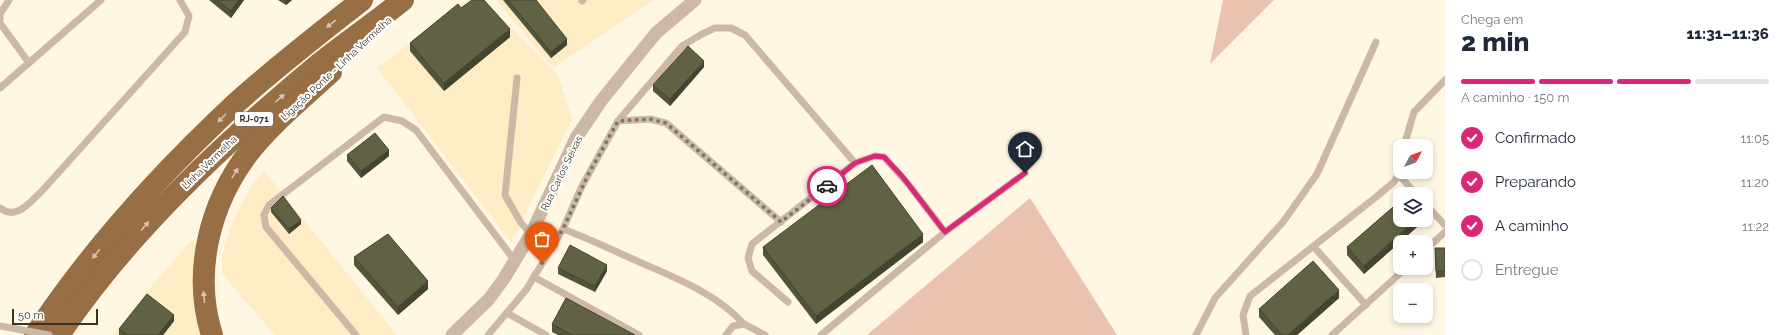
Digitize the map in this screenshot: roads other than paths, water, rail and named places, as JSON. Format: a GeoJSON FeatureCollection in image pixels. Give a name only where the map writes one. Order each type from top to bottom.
{"type":"FeatureCollection","features":[{"type":"Feature","properties":{"kind":"highway","name":"RJ-071"},"geometry":{"type":"LineString","coordinates":[[35,335],[113,232],[157,182],[236,104],[362,0]]}},
{"type":"Feature","properties":{"kind":"highway","name":"Linha Vermelha"},"geometry":{"type":"LineString","coordinates":[[59,335],[120,255],[153,217],[245,128],[320,63],[403,0]]}},
{"type":"Feature","properties":{"kind":"highway","name":"Ligação Ponte - Linha Vermelha"},"geometry":{"type":"LineString","coordinates":[[212,335],[203,297],[203,281],[207,247],[217,211],[231,180],[250,151],[300,101],[408,0]]}},
{"type":"Feature","properties":{"kind":"street","name":"Rua Carlos Seixas"},"geometry":{"type":"LineString","coordinates":[[452,335],[490,299],[515,261],[531,234],[576,138],[601,101],[656,33],[695,0]]}},
{"type":"Feature","properties":{"kind":"lane"},"geometry":{"type":"LineString","coordinates":[[9,0],[0,14],[0,23],[29,63]]}},
{"type":"Feature","properties":{"kind":"lane"},"geometry":{"type":"LineString","coordinates":[[0,88],[101,0]]}},
{"type":"Feature","properties":{"kind":"lane"},"geometry":{"type":"LineString","coordinates":[[0,208],[11,213],[21,211],[41,192],[185,32],[189,16],[180,0]]}},
{"type":"Feature","properties":{"kind":"lane"},"geometry":{"type":"LineString","coordinates":[[491,334],[534,277],[563,229],[585,179],[618,121],[682,46],[702,34],[715,28],[731,28],[745,35],[855,163]]}},
{"type":"Feature","properties":{"kind":"lane"},"geometry":{"type":"LineString","coordinates":[[1196,335],[1215,298],[1283,222],[1317,174],[1376,42]]}},
{"type":"Feature","properties":{"kind":"lane"},"geometry":{"type":"LineString","coordinates":[[517,78],[505,195],[521,223],[531,234]]}},
{"type":"Feature","properties":{"kind":"lane"},"geometry":{"type":"LineString","coordinates":[[1406,139],[1414,112],[1445,80]]}},
{"type":"Feature","properties":{"kind":"lane"},"geometry":{"type":"LineString","coordinates":[[356,335],[266,227],[264,215],[269,205],[384,117],[402,121],[416,130],[515,261]]}},
{"type":"Feature","properties":{"kind":"lane"},"geometry":{"type":"LineString","coordinates":[[618,121],[650,119],[666,123],[781,222]]}},
{"type":"Feature","properties":{"kind":"lane"},"geometry":{"type":"LineString","coordinates":[[788,302],[752,271],[748,258],[752,244],[855,163],[875,156],[884,157],[909,185],[945,232]]}},
{"type":"Feature","properties":{"kind":"lane"},"geometry":{"type":"LineString","coordinates":[[821,335],[945,232],[1025,173]]}},
{"type":"Feature","properties":{"kind":"lane"},"geometry":{"type":"LineString","coordinates":[[1246,335],[1243,315],[1250,296],[1314,247],[1396,179]]}},
{"type":"Feature","properties":{"kind":"lane"},"geometry":{"type":"LineString","coordinates":[[1405,179],[1411,187]]}},
{"type":"Feature","properties":{"kind":"lane"},"geometry":{"type":"LineString","coordinates":[[1433,212],[1445,225]]}},
{"type":"Feature","properties":{"kind":"lane"},"geometry":{"type":"LineString","coordinates":[[563,229],[648,266],[712,297],[730,309],[744,324],[765,335]]}},
{"type":"Feature","properties":{"kind":"lane"},"geometry":{"type":"LineString","coordinates":[[1433,243],[1445,232]]}},
{"type":"Feature","properties":{"kind":"lane"},"geometry":{"type":"LineString","coordinates":[[1314,247],[1366,305]]}},
{"type":"Feature","properties":{"kind":"lane"},"geometry":{"type":"LineString","coordinates":[[1332,335],[1398,275]]}},
{"type":"Feature","properties":{"kind":"lane"},"geometry":{"type":"LineString","coordinates":[[534,277],[639,335]]}},
{"type":"Feature","properties":{"kind":"lane"},"geometry":{"type":"LineString","coordinates":[[507,313],[546,335]]}},
{"type":"Feature","properties":{"kind":"lane"},"geometry":{"type":"LineString","coordinates":[[726,335],[733,326],[744,324]]}},
{"type":"Feature","properties":{"kind":"lane"},"geometry":{"type":"LineString","coordinates":[[0,326],[49,335]]}}]}
